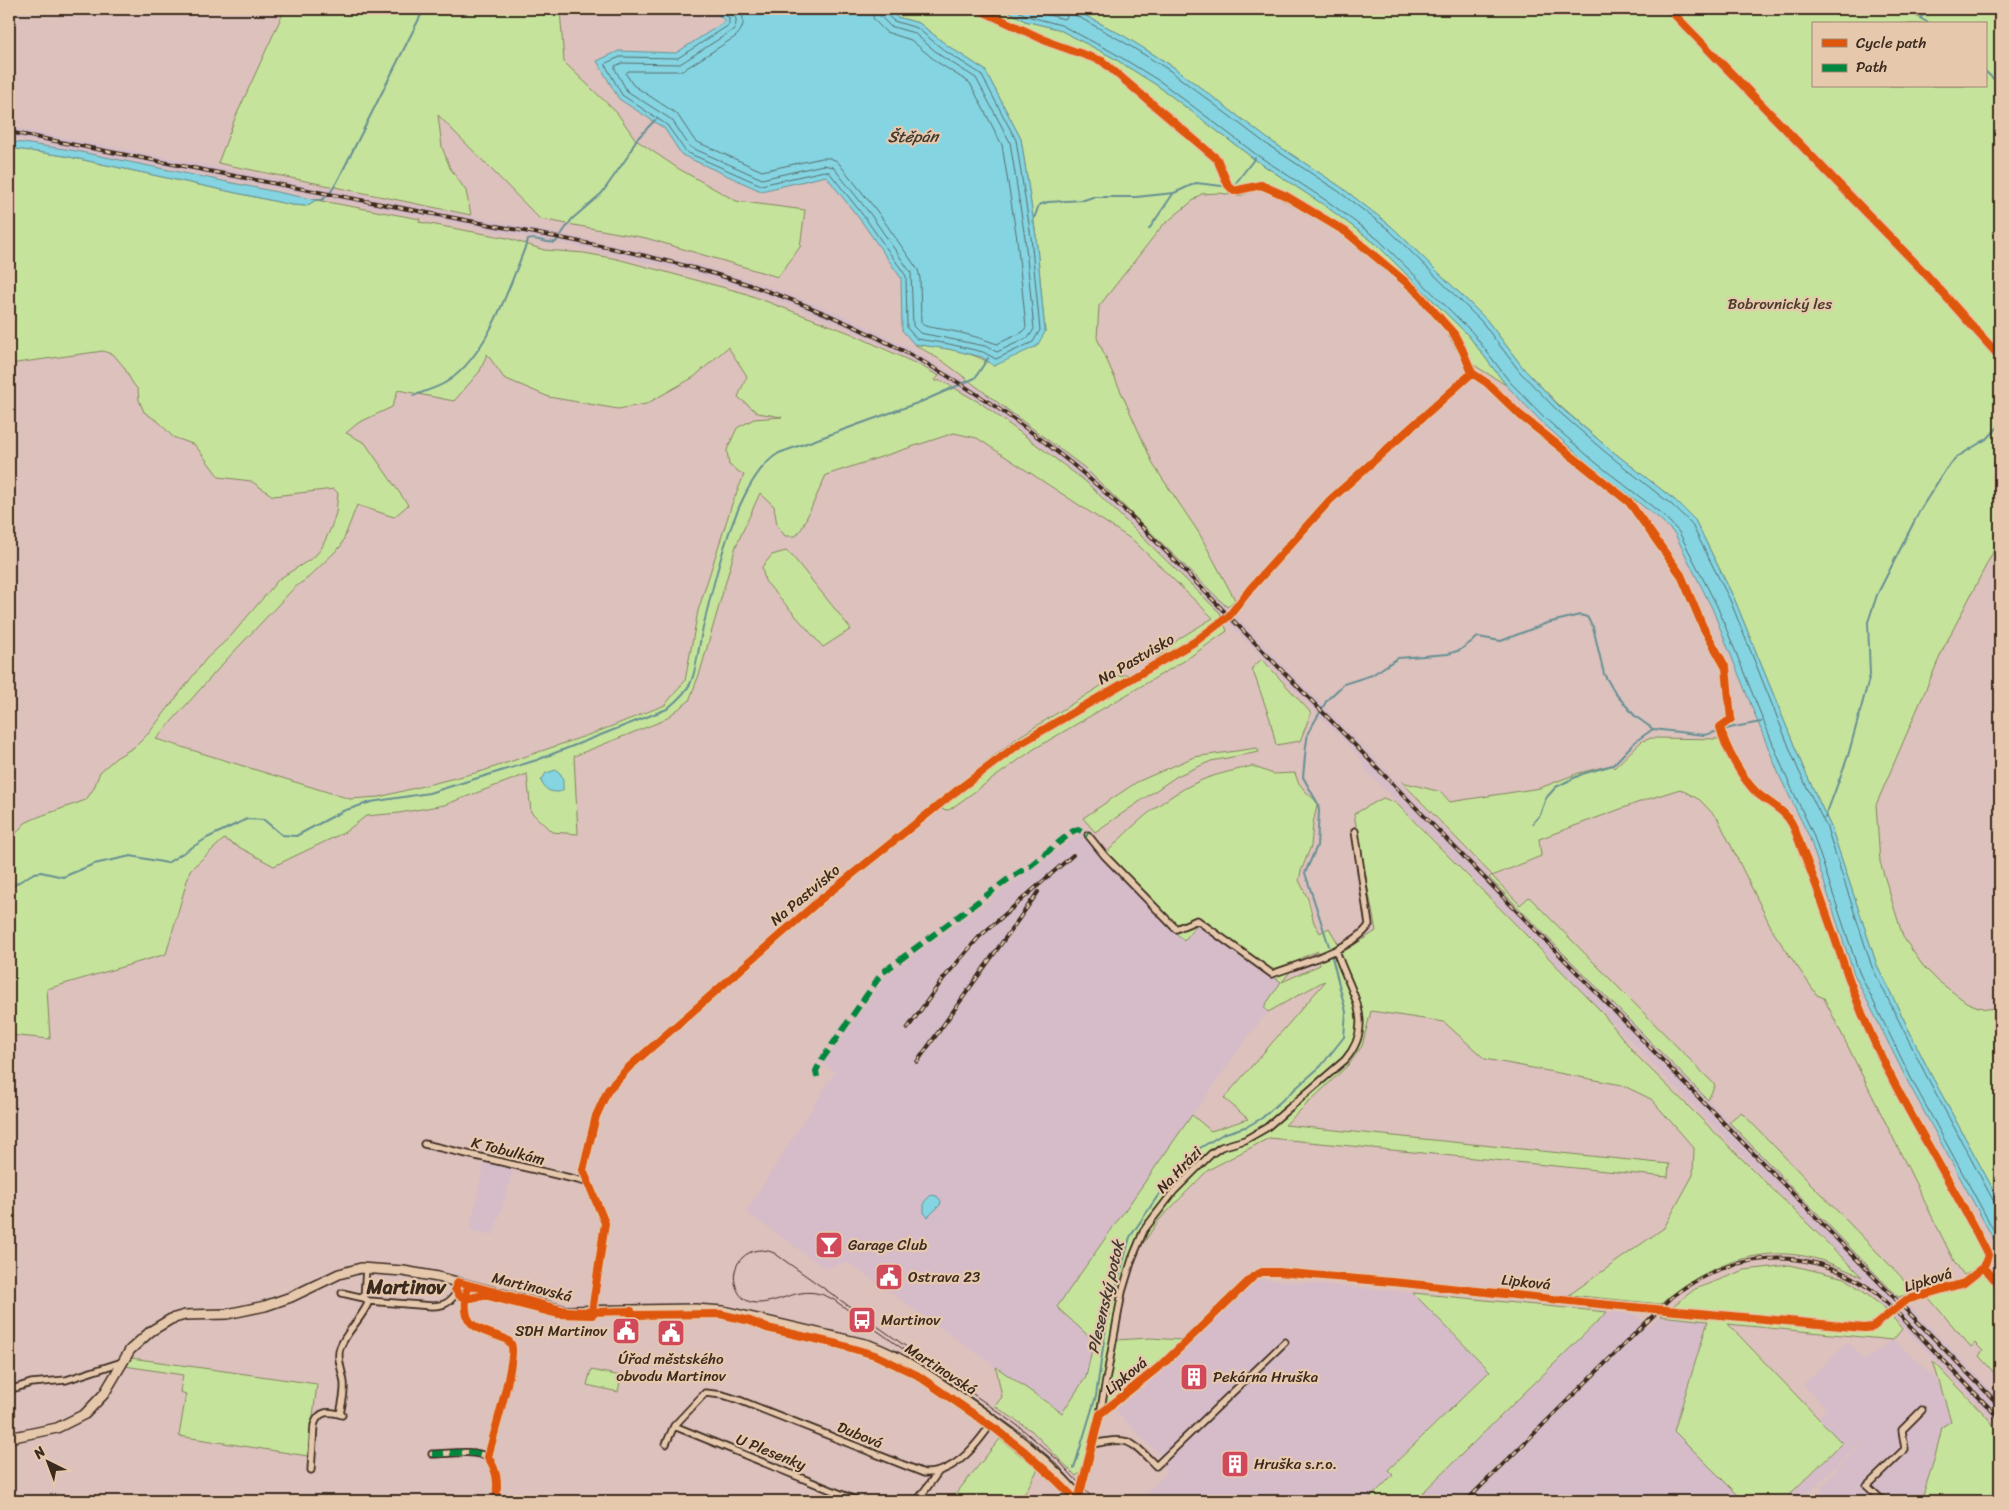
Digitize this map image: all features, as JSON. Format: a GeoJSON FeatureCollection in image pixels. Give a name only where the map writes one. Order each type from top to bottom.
{"type":"FeatureCollection","features":[{"type":"Feature","properties":{"kind":"street","name":"Na Pastvisko"},"geometry":{"type":"LineString","coordinates":[[592,1312],[605,1223],[583,1170],[596,1116],[608,1090],[629,1067],[820,900],[955,792],[1019,744],[1196,641],[1229,616],[1251,588],[1330,500],[1472,373]]}},
{"type":"Feature","properties":{"kind":"street"},"geometry":{"type":"LineString","coordinates":[[1088,834],[1104,855],[1176,929],[1196,920],[1272,974],[1336,950],[1364,933],[1369,925],[1355,831]]}},
{"type":"Feature","properties":{"kind":"street","name":"Na Hrázi"},"geometry":{"type":"LineString","coordinates":[[1079,1500],[1094,1444],[1122,1292],[1132,1259],[1144,1230],[1174,1191],[1211,1154],[1221,1146],[1246,1140],[1266,1128],[1324,1080],[1352,1052],[1357,1041],[1360,1013],[1336,950]]}},
{"type":"Feature","properties":{"kind":"street","name":"K Tobulkám"},"geometry":{"type":"LineString","coordinates":[[424,1144],[587,1182]]}},
{"type":"Feature","properties":{"kind":"street","name":"Lipková"},"geometry":{"type":"LineString","coordinates":[[1100,1414],[1165,1362],[1232,1296],[1254,1276],[1262,1272],[1403,1282],[1589,1303],[1864,1328],[1874,1327],[1906,1300],[1964,1283],[1984,1267]]}},
{"type":"Feature","properties":{"kind":"street"},"geometry":{"type":"LineString","coordinates":[[311,1470],[316,1419],[322,1413],[341,1414],[344,1382],[338,1350],[344,1338],[365,1312],[367,1300],[366,1268]]}},
{"type":"Feature","properties":{"kind":"street","name":"Martinovská"},"geometry":{"type":"LineString","coordinates":[[9,1438],[57,1428],[81,1417],[101,1399],[130,1350],[152,1331],[171,1319],[185,1315],[227,1314],[265,1306],[291,1297],[343,1272],[366,1268],[433,1276],[555,1309],[592,1312],[716,1310],[857,1341],[888,1352],[919,1368],[994,1420],[1046,1462],[1079,1500]]}},
{"type":"Feature","properties":{"kind":"street"},"geometry":{"type":"LineString","coordinates":[[342,1293],[367,1300],[442,1306],[452,1300],[456,1293],[455,1289],[458,1282]]}},
{"type":"Feature","properties":{"kind":"street"},"geometry":{"type":"LineString","coordinates":[[468,1285],[466,1316],[471,1324],[482,1331],[506,1339],[511,1344],[513,1350],[508,1378],[488,1457]]}},
{"type":"Feature","properties":{"kind":"street"},"geometry":{"type":"LineString","coordinates":[[456,1293],[466,1296]]}},
{"type":"Feature","properties":{"kind":"street"},"geometry":{"type":"LineString","coordinates":[[1094,1444],[1112,1439],[1122,1439],[1136,1447],[1156,1466],[1284,1342]]}},
{"type":"Feature","properties":{"kind":"street"},"geometry":{"type":"LineString","coordinates":[[9,1390],[31,1383],[66,1380],[122,1362]]}},
{"type":"Feature","properties":{"kind":"street","name":"Dubová"},"geometry":{"type":"LineString","coordinates":[[674,1426],[705,1393],[730,1397],[918,1472],[928,1474],[939,1471],[963,1458],[994,1420]]}},
{"type":"Feature","properties":{"kind":"street"},"geometry":{"type":"LineString","coordinates":[[1883,1501],[1867,1486],[1904,1449],[1902,1430],[1922,1410]]}},
{"type":"Feature","properties":{"kind":"street"},"geometry":{"type":"LineString","coordinates":[[666,1444],[674,1426]]}},
{"type":"Feature","properties":{"kind":"street","name":"U Plesenky"},"geometry":{"type":"LineString","coordinates":[[674,1426],[858,1501]]}},
{"type":"Feature","properties":{"kind":"street"},"geometry":{"type":"LineString","coordinates":[[432,1454],[468,1452],[479,1453],[488,1457],[494,1466],[498,1478],[496,1501]]}},
{"type":"Feature","properties":{"kind":"street"},"geometry":{"type":"LineString","coordinates":[[917,1501],[939,1471]]}},
{"type":"Feature","properties":{"kind":"shaded area"},"geometry":{"type":"Polygon","coordinates":[[[9,127],[586,239],[697,264],[770,287],[845,316],[916,352],[980,390],[1071,456],[1145,523],[2000,1399],[2000,1426],[1881,1304],[1841,1256],[1366,770],[1360,757],[1138,530],[1065,464],[974,398],[911,360],[841,325],[767,296],[694,273],[584,248],[9,137],[9,127]]]}},
{"type":"Feature","properties":{"kind":"shaded area"},"geometry":{"type":"Polygon","coordinates":[[[1080,834],[1184,940],[1197,923],[1281,982],[1264,1007],[1268,1012],[1249,1035],[1057,1307],[1094,1341],[1086,1377],[1061,1413],[848,1262],[825,1268],[746,1212],[835,1072],[823,1064],[887,975],[1080,834]]]}},
{"type":"Feature","properties":{"kind":"shaded area"},"geometry":{"type":"Polygon","coordinates":[[[485,1160],[514,1167],[493,1235],[470,1230],[485,1160]]]}},
{"type":"Feature","properties":{"kind":"shaded area"},"geometry":{"type":"Polygon","coordinates":[[[1258,1279],[1413,1293],[1490,1371],[1388,1469],[1393,1475],[1367,1501],[1138,1501],[1167,1473],[1160,1456],[1115,1410],[1153,1379],[1258,1279]]]}},
{"type":"Feature","properties":{"kind":"shaded area"},"geometry":{"type":"Polygon","coordinates":[[[1607,1312],[1635,1314],[1648,1328],[1660,1316],[1708,1321],[1674,1431],[1744,1501],[1414,1501],[1607,1312]]]}},
{"type":"Feature","properties":{"kind":"shaded area"},"geometry":{"type":"Polygon","coordinates":[[[1893,1340],[1923,1366],[1941,1387],[1951,1421],[1935,1457],[1921,1501],[1819,1501],[1822,1488],[1837,1469],[1861,1445],[1860,1443],[1800,1501],[1783,1501],[1841,1443],[1818,1418],[1827,1408],[1803,1385],[1848,1343],[1865,1360],[1893,1340]]]}},
{"type":"Feature","properties":{"kind":"green space"},"geometry":{"type":"Polygon","coordinates":[[[285,9],[560,9],[564,62],[617,113],[636,140],[679,169],[736,201],[805,210],[800,247],[778,277],[646,238],[540,219],[438,115],[442,147],[450,168],[466,191],[471,215],[218,163],[236,116],[285,9]]]}},
{"type":"Feature","properties":{"kind":"green space"},"geometry":{"type":"Polygon","coordinates":[[[887,9],[1005,9],[1025,21],[1058,29],[1112,57],[1158,86],[1254,159],[1327,207],[1376,244],[1468,335],[1506,385],[1461,357],[1441,323],[1413,292],[1345,235],[1261,188],[1239,196],[1219,193],[1201,194],[1162,226],[1099,306],[1097,338],[1154,466],[1199,533],[1235,600],[1227,607],[1085,468],[944,362],[914,344],[966,353],[994,366],[1045,332],[1036,236],[1021,139],[985,70],[948,46],[919,23],[897,17],[887,9]]]}},
{"type":"Feature","properties":{"kind":"green space","name":"Bobrovnický les"},"geometry":{"type":"Polygon","coordinates":[[[1073,9],[2000,9],[2000,544],[1996,546],[1944,647],[1876,805],[1880,862],[1903,937],[1923,966],[1938,981],[1966,1002],[1987,1009],[2000,1008],[2000,1202],[1930,1073],[1877,965],[1831,827],[1803,767],[1734,598],[1695,520],[1676,501],[1607,447],[1560,406],[1524,369],[1486,319],[1391,226],[1341,187],[1268,139],[1172,66],[1124,36],[1073,9]]]}},
{"type":"Feature","properties":{"kind":"green space"},"geometry":{"type":"Polygon","coordinates":[[[9,148],[65,156],[292,205],[306,206],[316,200],[420,219],[419,222],[507,238],[544,250],[584,253],[617,259],[744,293],[850,333],[939,376],[934,381],[942,381],[982,404],[1085,481],[1220,613],[1227,631],[1184,661],[1034,749],[949,810],[928,808],[1017,738],[1117,676],[1139,673],[1180,638],[1213,618],[1134,541],[977,438],[954,433],[826,475],[802,528],[796,536],[785,536],[777,525],[774,506],[760,493],[736,546],[700,672],[689,701],[662,721],[574,756],[578,834],[552,832],[531,812],[527,774],[444,805],[399,813],[366,816],[345,832],[274,866],[224,839],[190,870],[166,954],[47,989],[50,1039],[9,1035],[9,863],[15,835],[25,823],[86,800],[94,788],[100,772],[116,758],[136,746],[149,733],[206,659],[231,636],[279,579],[314,557],[321,549],[336,513],[338,493],[334,489],[273,496],[251,481],[219,477],[195,445],[173,437],[159,422],[144,412],[139,400],[138,390],[114,355],[103,351],[9,364],[9,148]],[[728,347],[694,377],[646,404],[618,409],[549,397],[504,378],[487,354],[480,371],[454,401],[398,390],[392,407],[358,423],[346,433],[365,443],[408,505],[394,517],[357,505],[341,546],[309,577],[294,588],[227,659],[156,739],[350,799],[379,797],[483,771],[597,732],[665,705],[685,681],[698,611],[732,504],[744,475],[729,465],[727,450],[737,428],[754,419],[782,417],[758,413],[738,397],[747,376],[728,347]]]}},
{"type":"Feature","properties":{"kind":"green space"},"geometry":{"type":"Polygon","coordinates":[[[786,551],[793,557],[851,629],[823,647],[765,581],[762,567],[772,555],[786,551]]]}},
{"type":"Feature","properties":{"kind":"green space"},"geometry":{"type":"Polygon","coordinates":[[[1262,659],[1311,713],[1300,741],[1276,745],[1270,719],[1252,668],[1262,659]]]}},
{"type":"Feature","properties":{"kind":"green space"},"geometry":{"type":"Polygon","coordinates":[[[1652,738],[1723,739],[1734,769],[1787,821],[1813,885],[1847,986],[1985,1255],[1978,1268],[1964,1275],[1954,1261],[1824,998],[1817,995],[1774,933],[1718,819],[1700,800],[1680,789],[1645,800],[1539,839],[1541,856],[1492,876],[1520,905],[1529,897],[1715,1085],[1708,1100],[1489,878],[1492,875],[1402,782],[1441,792],[1450,802],[1540,788],[1579,773],[1611,765],[1614,768],[1642,741],[1652,738]]]}},
{"type":"Feature","properties":{"kind":"green space"},"geometry":{"type":"Polygon","coordinates":[[[1257,748],[1259,752],[1211,761],[1177,776],[1095,832],[1083,818],[1137,782],[1194,757],[1257,748]]]}},
{"type":"Feature","properties":{"kind":"green space"},"geometry":{"type":"Polygon","coordinates":[[[1252,766],[1273,774],[1295,773],[1298,782],[1316,801],[1317,806],[1311,846],[1299,880],[1308,899],[1314,923],[1320,933],[1329,928],[1343,952],[1376,931],[1354,814],[1383,798],[1396,803],[1599,1009],[1636,1055],[1862,1277],[1813,1258],[1797,1255],[1760,1255],[1724,1265],[1707,1273],[1675,1292],[1661,1304],[1569,1295],[1664,1228],[1693,1175],[1694,1148],[1651,1099],[1622,1085],[1485,1059],[1444,1022],[1371,1011],[1362,1046],[1349,1064],[1285,1125],[1669,1164],[1668,1177],[1269,1138],[1208,1170],[1159,1220],[1133,1258],[1116,1340],[1150,1338],[1182,1340],[1128,1395],[1099,1411],[1082,1471],[1076,1476],[1032,1431],[995,1406],[1002,1397],[996,1367],[1062,1413],[1086,1377],[1094,1341],[1057,1307],[1192,1115],[1211,1131],[1248,1119],[1224,1098],[1325,982],[1268,1012],[1264,1007],[1281,982],[1198,923],[1184,941],[1103,857],[1150,811],[1178,793],[1207,778],[1252,766]],[[1318,951],[1301,958],[1282,982],[1320,965],[1318,951]]]}},
{"type":"Feature","properties":{"kind":"green space"},"geometry":{"type":"Polygon","coordinates":[[[1741,1112],[1916,1292],[1898,1297],[1729,1122],[1741,1112]]]}},
{"type":"Feature","properties":{"kind":"green space"},"geometry":{"type":"Polygon","coordinates":[[[1790,1265],[1845,1278],[1886,1309],[1902,1329],[1893,1340],[1728,1324],[1842,1443],[1783,1501],[1744,1501],[1674,1431],[1708,1321],[1660,1316],[1695,1289],[1745,1270],[1790,1265]]]}},
{"type":"Feature","properties":{"kind":"green space"},"geometry":{"type":"Polygon","coordinates":[[[1983,1271],[2000,1288],[2000,1379],[1979,1356],[1983,1351],[1975,1343],[1971,1347],[1928,1297],[1966,1285],[1983,1271]]]}},
{"type":"Feature","properties":{"kind":"green space"},"geometry":{"type":"Polygon","coordinates":[[[1413,1293],[1607,1312],[1414,1501],[1367,1501],[1393,1475],[1388,1470],[1490,1371],[1413,1293]]]}},
{"type":"Feature","properties":{"kind":"green space"},"geometry":{"type":"Polygon","coordinates":[[[131,1358],[317,1384],[308,1456],[179,1436],[186,1394],[180,1392],[183,1375],[125,1366],[131,1358]]]}},
{"type":"Feature","properties":{"kind":"green space"},"geometry":{"type":"Polygon","coordinates":[[[1933,1361],[1987,1417],[2000,1436],[2000,1501],[1921,1501],[1942,1427],[1951,1421],[1933,1361]]]}},
{"type":"Feature","properties":{"kind":"green space"},"geometry":{"type":"Polygon","coordinates":[[[591,1370],[621,1376],[618,1392],[587,1385],[591,1370]]]}},
{"type":"Feature","properties":{"kind":"green space"},"geometry":{"type":"Polygon","coordinates":[[[1000,1439],[1038,1469],[1021,1500],[1024,1501],[950,1501],[1000,1439]]]}},
{"type":"Feature","properties":{"kind":"water","name":"Štěpán"},"geometry":{"type":"Polygon","coordinates":[[[710,9],[887,9],[897,17],[919,23],[948,46],[985,70],[1021,139],[1036,236],[1045,332],[1037,346],[994,366],[982,357],[914,344],[902,330],[901,278],[862,222],[826,176],[761,191],[682,155],[664,128],[619,99],[597,61],[619,51],[676,53],[726,21],[710,9]]]}},
{"type":"Feature","properties":{"kind":"water"},"geometry":{"type":"Polygon","coordinates":[[[1005,9],[1073,9],[1124,36],[1172,66],[1268,139],[1341,187],[1391,226],[1486,319],[1524,369],[1560,407],[1676,501],[1695,520],[1734,598],[1803,767],[1831,827],[1877,965],[1930,1073],[2000,1202],[2000,1251],[1909,1084],[1854,974],[1809,836],[1780,777],[1712,608],[1675,534],[1660,519],[1591,466],[1544,424],[1506,385],[1468,335],[1376,244],[1327,207],[1254,159],[1158,86],[1112,57],[1058,29],[1025,21],[1005,9]]]}},
{"type":"Feature","properties":{"kind":"water"},"geometry":{"type":"Polygon","coordinates":[[[9,141],[71,150],[316,200],[306,206],[292,205],[65,156],[9,148],[9,141]]]}},
{"type":"Feature","properties":{"kind":"water"},"geometry":{"type":"Polygon","coordinates":[[[556,770],[562,776],[563,790],[553,792],[544,787],[541,781],[546,773],[556,770]]]}},
{"type":"Feature","properties":{"kind":"water"},"geometry":{"type":"Polygon","coordinates":[[[931,1195],[937,1196],[941,1201],[940,1205],[928,1217],[924,1213],[924,1202],[931,1195]]]}},
{"type":"Feature","properties":{"kind":"waterway"},"geometry":{"type":"LineString","coordinates":[[316,200],[322,200],[330,193],[337,182],[424,9]]}},
{"type":"Feature","properties":{"kind":"waterway"},"geometry":{"type":"LineString","coordinates":[[1905,9],[1927,22]]}},
{"type":"Feature","properties":{"kind":"waterway"},"geometry":{"type":"LineString","coordinates":[[1920,18],[1931,9]]}},
{"type":"Feature","properties":{"kind":"waterway"},"geometry":{"type":"LineString","coordinates":[[1986,72],[2000,85]]}},
{"type":"Feature","properties":{"kind":"waterway"},"geometry":{"type":"LineString","coordinates":[[413,396],[448,381],[462,369],[475,354],[497,317],[528,240],[556,242],[572,219],[602,193],[628,156],[636,140],[655,120]]}},
{"type":"Feature","properties":{"kind":"waterway"},"geometry":{"type":"LineString","coordinates":[[1235,184],[1255,158]]}},
{"type":"Feature","properties":{"kind":"waterway"},"geometry":{"type":"LineString","coordinates":[[1033,221],[1039,205],[1048,202],[1084,200],[1093,197],[1136,197],[1174,193],[1196,183],[1222,186]]}},
{"type":"Feature","properties":{"kind":"waterway"},"geometry":{"type":"LineString","coordinates":[[1149,229],[1173,194]]}},
{"type":"Feature","properties":{"kind":"waterway"},"geometry":{"type":"LineString","coordinates":[[9,888],[34,873],[41,872],[63,877],[94,864],[131,856],[167,863],[207,838],[247,819],[264,820],[282,835],[296,836],[343,811],[371,802],[429,793],[537,760],[667,709],[683,694],[692,679],[702,632],[728,534],[750,485],[764,466],[779,453],[923,401],[975,378],[988,358]]}},
{"type":"Feature","properties":{"kind":"waterway"},"geometry":{"type":"LineString","coordinates":[[1825,818],[1848,756],[1870,675],[1868,622],[1877,595],[1920,510],[1946,469],[1957,457],[1988,438],[2000,425]]}},
{"type":"Feature","properties":{"kind":"waterway","name":"Plesenský potok"},"geometry":{"type":"LineString","coordinates":[[1329,946],[1305,873],[1317,846],[1319,811],[1318,804],[1303,777],[1308,733],[1327,700],[1344,684],[1372,675],[1398,658],[1448,654],[1460,650],[1478,637],[1501,641],[1547,623],[1580,615],[1587,617],[1593,627],[1604,674],[1615,693],[1635,716],[1653,729],[1704,735],[1761,722]]}},
{"type":"Feature","properties":{"kind":"waterway"},"geometry":{"type":"LineString","coordinates":[[1533,823],[1540,815],[1546,798],[1556,787],[1582,774],[1613,765],[1636,741],[1653,729]]}},
{"type":"Feature","properties":{"kind":"waterway","name":"Plesenský potok"},"geometry":{"type":"LineString","coordinates":[[1074,1468],[1096,1396],[1107,1320],[1130,1237],[1157,1197],[1200,1148],[1223,1134],[1248,1126],[1262,1118],[1321,1066],[1344,1037],[1346,1012],[1332,957]]}},
{"type":"Feature","properties":{"kind":"waterway","name":"Plesenský potok"},"geometry":{"type":"LineString","coordinates":[[1060,1501],[1064,1493]]}},
{"type":"Feature","properties":{"kind":"tram line"},"geometry":{"type":"LineString","coordinates":[[1090,1501],[1055,1462],[1024,1435],[834,1300],[810,1292],[764,1303],[754,1303],[746,1300],[740,1294],[734,1280],[740,1260],[757,1250],[766,1250],[774,1253],[1021,1428],[1059,1461],[1095,1501]]}},
{"type":"Feature","properties":{"kind":"railway"},"geometry":{"type":"LineString","coordinates":[[9,132],[569,240],[644,256],[718,275],[777,295],[835,318],[891,344],[997,408],[1048,444],[1096,484],[1141,526],[2000,1406]]}},
{"type":"Feature","properties":{"kind":"railway"},"geometry":{"type":"LineString","coordinates":[[907,1029],[943,979],[979,937],[1073,855]]}},
{"type":"Feature","properties":{"kind":"railway"},"geometry":{"type":"LineString","coordinates":[[917,1062],[1038,892]]}},
{"type":"Feature","properties":{"kind":"railway"},"geometry":{"type":"LineString","coordinates":[[1466,1501],[1672,1297],[1718,1270],[1743,1262],[1794,1259],[1820,1264],[1845,1274],[1869,1288],[1896,1311],[2000,1419]]}},
{"type":"Feature","properties":{"kind":"marked path"},"geometry":{"type":"LineString","coordinates":[[817,1077],[816,1071],[821,1061],[882,973],[1007,880],[1030,866],[1073,831],[1078,829],[1088,835]]}},
{"type":"Feature","properties":{"kind":"marked path"},"geometry":{"type":"LineString","coordinates":[[432,1454],[474,1453],[488,1457]]}},
{"type":"Feature","properties":{"kind":"cycle path"},"geometry":{"type":"LineString","coordinates":[[978,9],[1051,43],[1102,61],[1217,159],[1228,185],[1234,191],[1261,185],[1286,196],[1346,232],[1414,289],[1454,334],[1472,373],[1487,383],[1520,415],[1629,502],[1681,575],[1703,627],[1726,668],[1731,719],[1720,727],[1726,744],[1751,787],[1782,811],[1794,827],[1858,1003],[1872,1036],[1903,1099],[1988,1255],[1984,1267],[2000,1286]]}},
{"type":"Feature","properties":{"kind":"cycle path"},"geometry":{"type":"LineString","coordinates":[[1669,9],[1924,272],[2000,357]]}},
{"type":"Feature","properties":{"kind":"cycle path"},"geometry":{"type":"LineString","coordinates":[[1072,1501],[1072,1496],[1056,1480],[997,1430],[917,1375],[875,1355],[767,1328],[750,1321],[720,1314],[631,1315],[631,1311],[599,1312],[591,1312],[566,1311],[458,1282],[455,1289],[460,1296],[471,1298],[484,1295],[558,1314],[592,1315],[592,1312],[605,1223],[583,1170],[596,1116],[608,1090],[629,1067],[820,900],[955,792],[1019,744],[1196,641],[1229,616],[1251,588],[1330,500],[1472,373]]}},
{"type":"Feature","properties":{"kind":"cycle path"},"geometry":{"type":"LineString","coordinates":[[1078,1501],[1100,1414],[1165,1362],[1254,1276],[1262,1272],[1403,1283],[1589,1303],[1864,1328],[1873,1327],[1906,1300],[1964,1283],[1984,1267]]}},
{"type":"Feature","properties":{"kind":"cycle path"},"geometry":{"type":"LineString","coordinates":[[467,1290],[467,1316],[474,1326],[507,1340],[511,1344],[512,1352],[508,1380],[488,1457],[494,1468],[496,1478],[496,1501]]}},
{"type":"Feature","properties":{"kind":"place","name":"Garage Club"},"geometry":{"type":"Point","coordinates":[829,1245]}},
{"type":"Feature","properties":{"kind":"place","name":"Ostrava 23"},"geometry":{"type":"Point","coordinates":[889,1277]}},
{"type":"Feature","properties":{"kind":"place","name":"Martinov"},"geometry":{"type":"Point","coordinates":[862,1320]}},
{"type":"Feature","properties":{"kind":"place","name":"SDH Martinov"},"geometry":{"type":"Point","coordinates":[626,1331]}},
{"type":"Feature","properties":{"kind":"place","name":"Úřad městského obvodu Martinov"},"geometry":{"type":"Point","coordinates":[671,1333]}},
{"type":"Feature","properties":{"kind":"place","name":"Pekárna Hruška"},"geometry":{"type":"Point","coordinates":[1194,1377]}},
{"type":"Feature","properties":{"kind":"place","name":"Hruška s.r.o."},"geometry":{"type":"Point","coordinates":[1235,1464]}},
{"type":"Feature","properties":{"kind":"district","name":"Martinov"},"geometry":{"type":"Point","coordinates":[406,1287]}}]}
